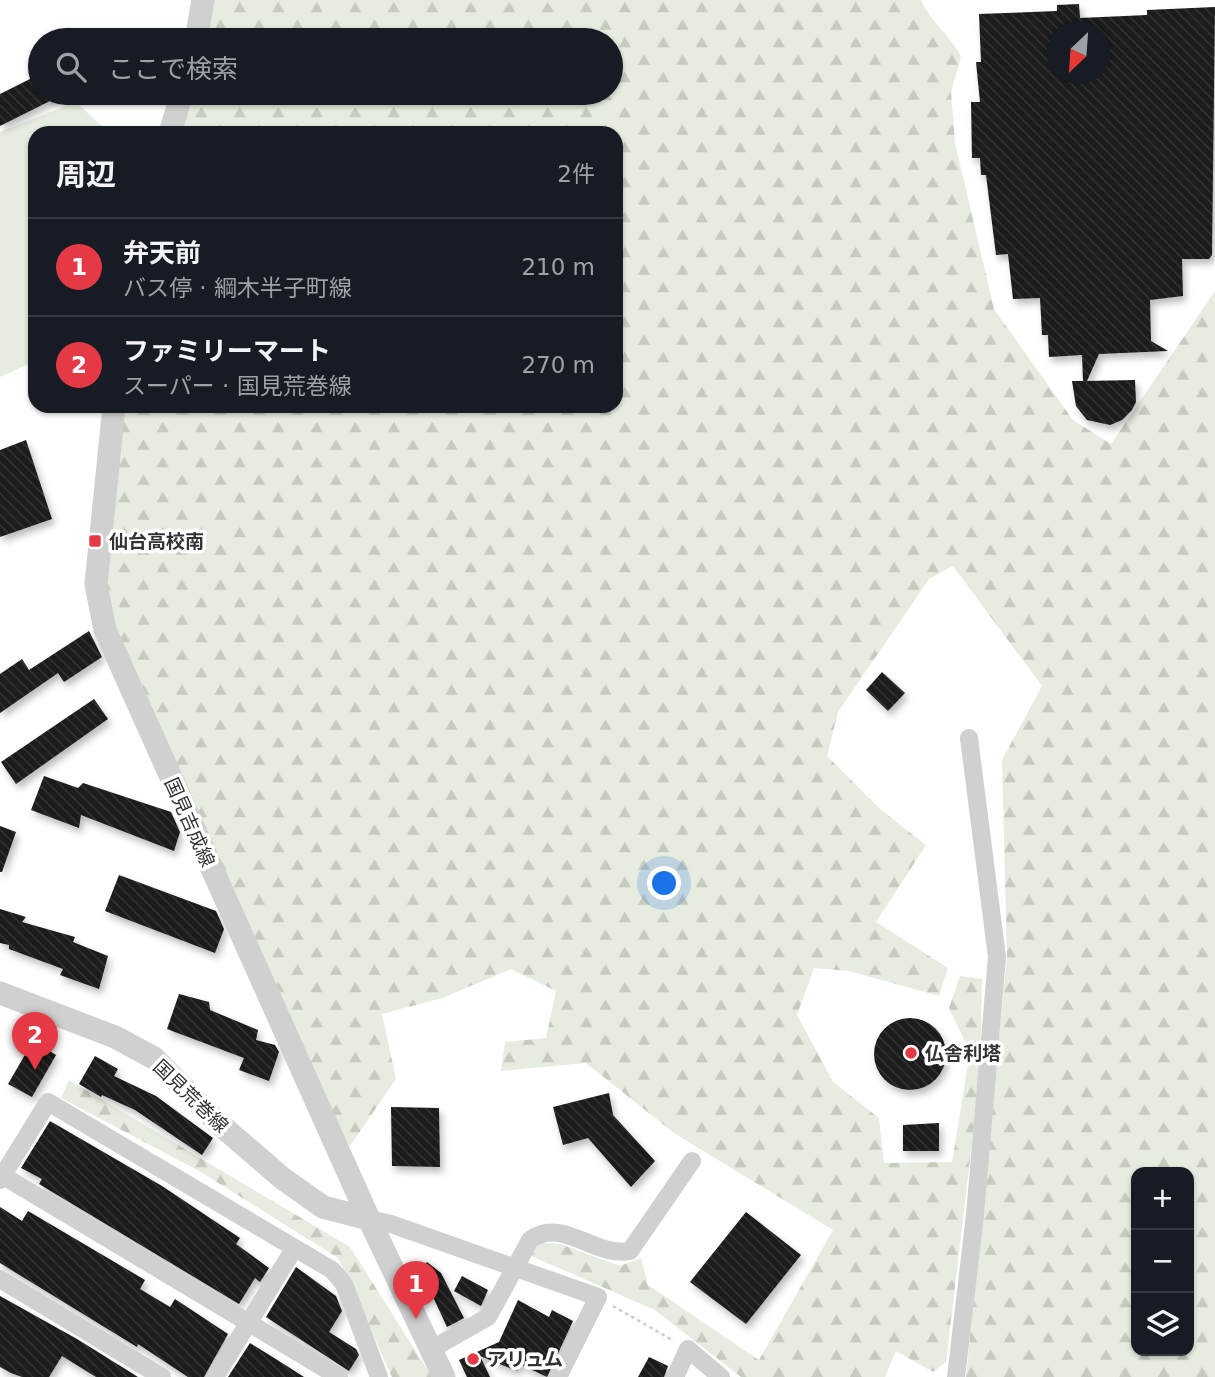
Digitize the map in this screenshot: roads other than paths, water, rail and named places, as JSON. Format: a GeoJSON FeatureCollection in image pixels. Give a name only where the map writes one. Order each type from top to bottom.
{"type":"FeatureCollection","features":[{"type":"Feature","properties":{"kind":"street"},"geometry":{"type":"LineString","coordinates":[[198,28],[204,0]]}},
{"type":"Feature","properties":{"kind":"street"},"geometry":{"type":"LineString","coordinates":[[172,126],[178,105]]}},
{"type":"Feature","properties":{"kind":"street","name":"国見吉成線"},"geometry":{"type":"LineString","coordinates":[[113,413],[96,584],[106,630],[369,1219],[444,1377]]}},
{"type":"Feature","properties":{"kind":"street"},"geometry":{"type":"LineString","coordinates":[[956,1377],[975,1215],[996,957],[969,738]]}},
{"type":"Feature","properties":{"kind":"street","name":"国見荒巻線"},"geometry":{"type":"LineString","coordinates":[[0,993],[115,1037],[154,1058],[216,1121],[282,1178],[323,1207],[369,1219]]}},
{"type":"Feature","properties":{"kind":"street"},"geometry":{"type":"LineString","coordinates":[[339,1377],[1,1177],[48,1102],[332,1270],[344,1284],[379,1377]]}},
{"type":"Feature","properties":{"kind":"street"},"geometry":{"type":"LineString","coordinates":[[430,1350],[488,1317],[530,1240],[541,1232],[555,1231],[618,1254],[630,1251],[692,1161]]}},
{"type":"Feature","properties":{"kind":"street"},"geometry":{"type":"LineString","coordinates":[[369,1219],[391,1224],[598,1297],[558,1377]]}},
{"type":"Feature","properties":{"kind":"street"},"geometry":{"type":"LineString","coordinates":[[215,1377],[294,1249]]}},
{"type":"Feature","properties":{"kind":"street"},"geometry":{"type":"LineString","coordinates":[[0,1279],[162,1377]]}},
{"type":"Feature","properties":{"kind":"street"},"geometry":{"type":"LineString","coordinates":[[675,1377],[688,1349],[721,1377]]}},
{"type":"Feature","properties":{"kind":"place","name":"仙台高校南"},"geometry":{"type":"Point","coordinates":[95,541]}},
{"type":"Feature","properties":{"kind":"place","name":"仏舎利塔"},"geometry":{"type":"Point","coordinates":[911,1053]}},
{"type":"Feature","properties":{"kind":"place","name":"ファミリーマート"},"geometry":{"type":"Point","coordinates":[35,1070]}},
{"type":"Feature","properties":{"kind":"place","name":"弁天前"},"geometry":{"type":"Point","coordinates":[416,1319]}},
{"type":"Feature","properties":{"kind":"place","name":"アリュム"},"geometry":{"type":"Point","coordinates":[473,1359]}}]}
